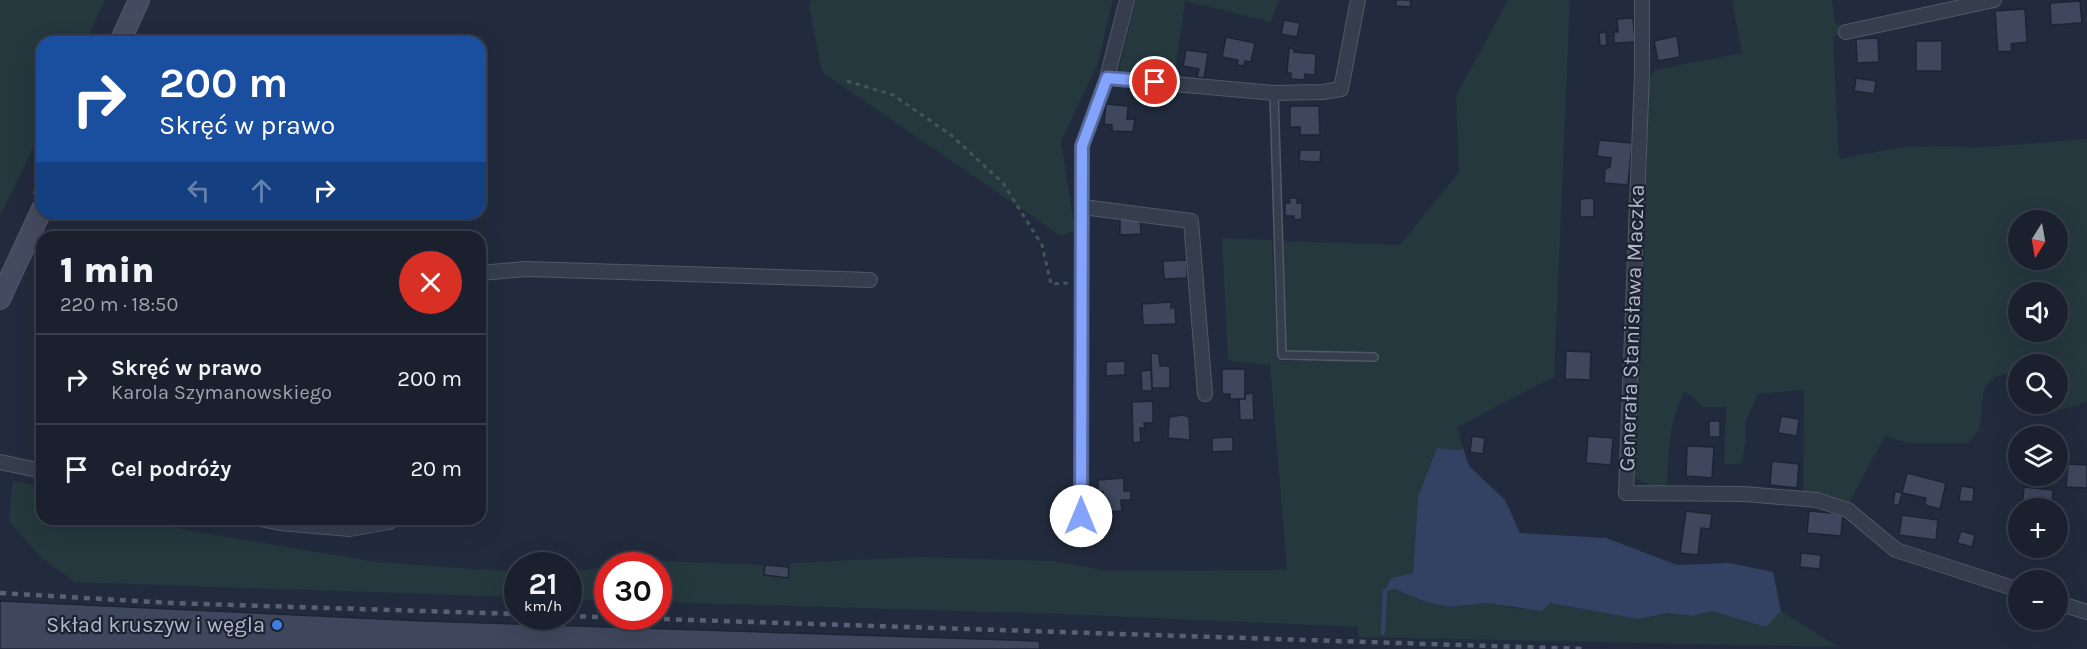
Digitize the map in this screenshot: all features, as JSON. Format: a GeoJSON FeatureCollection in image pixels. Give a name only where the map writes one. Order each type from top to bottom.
{"type":"FeatureCollection","features":[{"type":"Feature","properties":{"kind":"street"},"geometry":{"type":"LineString","coordinates":[[123,36],[139,0]]}},
{"type":"Feature","properties":{"kind":"street"},"geometry":{"type":"LineString","coordinates":[[1081,539],[1082,146],[1107,78],[1126,0]]}},
{"type":"Feature","properties":{"kind":"street"},"geometry":{"type":"LineString","coordinates":[[1107,78],[1274,93],[1323,92],[1341,89],[1358,0]]}},
{"type":"Feature","properties":{"kind":"street","name":"Generała Stanisława Maczka"},"geometry":{"type":"LineString","coordinates":[[1642,0],[1642,74],[1626,493],[1744,494],[1817,500],[1848,510],[1896,550],[2008,586]]}},
{"type":"Feature","properties":{"kind":"street"},"geometry":{"type":"LineString","coordinates":[[1846,32],[1994,0]]}},
{"type":"Feature","properties":{"kind":"street"},"geometry":{"type":"LineString","coordinates":[[1083,207],[1191,221],[1205,394]]}},
{"type":"Feature","properties":{"kind":"street"},"geometry":{"type":"LineString","coordinates":[[0,298],[37,219]]}},
{"type":"Feature","properties":{"kind":"street"},"geometry":{"type":"LineString","coordinates":[[486,272],[526,269],[870,280]]}},
{"type":"Feature","properties":{"kind":"street"},"geometry":{"type":"LineString","coordinates":[[0,462],[36,470]]}},
{"type":"Feature","properties":{"kind":"street"},"geometry":{"type":"LineString","coordinates":[[300,525],[350,530],[374,525]]}},
{"type":"Feature","properties":{"kind":"street"},"geometry":{"type":"LineString","coordinates":[[2068,606],[2087,612]]}},
{"type":"Feature","properties":{"kind":"lane"},"geometry":{"type":"LineString","coordinates":[[1274,93],[1282,355],[1374,357]]}},
{"type":"Feature","properties":{"kind":"path"},"geometry":{"type":"LineString","coordinates":[[847,81],[893,95],[951,135],[1003,183],[1042,245],[1051,284],[1082,282]]}},
{"type":"Feature","properties":{"kind":"shaded area"},"geometry":{"type":"Polygon","coordinates":[[[0,0],[105,0],[88,36],[36,36],[36,141],[0,216],[0,0]]]}},
{"type":"Feature","properties":{"kind":"shaded area"},"geometry":{"type":"Polygon","coordinates":[[[811,0],[1113,0],[1097,66],[1061,141],[1075,231],[1061,236],[822,72],[809,6],[811,0]]]}},
{"type":"Feature","properties":{"kind":"shaded area"},"geometry":{"type":"Polygon","coordinates":[[[1136,0],[1279,0],[1271,22],[1185,1],[1174,79],[1129,75],[1119,68],[1136,0]]]}},
{"type":"Feature","properties":{"kind":"shaded area"},"geometry":{"type":"Polygon","coordinates":[[[1508,0],[1570,0],[1554,377],[1457,427],[1463,448],[1457,450],[1418,497],[1413,573],[1385,590],[1395,589],[1426,602],[1449,607],[1486,603],[1518,609],[1550,603],[1638,619],[1668,613],[1692,616],[1711,611],[1765,626],[1781,611],[1839,647],[1358,637],[1358,627],[1063,614],[672,602],[672,561],[765,565],[765,575],[787,578],[791,563],[918,557],[1055,561],[1106,571],[1287,570],[1270,365],[1228,361],[1222,238],[1272,240],[1277,358],[1284,361],[1378,361],[1378,353],[1285,353],[1284,241],[1400,245],[1459,172],[1456,96],[1508,0]]]}},
{"type":"Feature","properties":{"kind":"shaded area"},"geometry":{"type":"Polygon","coordinates":[[[1732,0],[1832,0],[1835,24],[1841,23],[1840,35],[1833,36],[1839,159],[1902,147],[1974,148],[2087,139],[2087,402],[2068,408],[2068,354],[2008,354],[2008,373],[1998,376],[1987,384],[1983,392],[1980,429],[1968,443],[1907,443],[1885,436],[1849,503],[1803,492],[1804,390],[1758,394],[1745,423],[1746,438],[1742,463],[1724,465],[1726,407],[1703,407],[1684,392],[1672,427],[1667,487],[1652,486],[1636,479],[1633,467],[1642,335],[1649,79],[1655,70],[1742,53],[1732,0]]]}},
{"type":"Feature","properties":{"kind":"shaded area"},"geometry":{"type":"Polygon","coordinates":[[[13,481],[36,486],[36,525],[159,525],[374,562],[504,571],[504,597],[74,582],[41,557],[9,521],[13,481]]]}},
{"type":"Feature","properties":{"kind":"shaded area"},"geometry":{"type":"Polygon","coordinates":[[[594,569],[594,600],[582,600],[582,570],[594,569]]]}},
{"type":"Feature","properties":{"kind":"water"},"geometry":{"type":"Polygon","coordinates":[[[1437,448],[1457,450],[1463,448],[1469,466],[1505,500],[1520,533],[1606,538],[1677,565],[1729,563],[1773,572],[1781,611],[1766,627],[1711,611],[1692,616],[1668,613],[1638,619],[1550,603],[1542,611],[1486,603],[1449,607],[1426,602],[1395,589],[1385,591],[1391,578],[1413,573],[1418,497],[1437,448]]]}},
{"type":"Feature","properties":{"kind":"building"},"geometry":{"type":"Polygon","coordinates":[[[1396,0],[1411,0],[1410,7],[1396,6],[1396,0]]]}},
{"type":"Feature","properties":{"kind":"building"},"geometry":{"type":"Polygon","coordinates":[[[2080,1],[2082,23],[2051,25],[2050,3],[2080,1]]]}},
{"type":"Feature","properties":{"kind":"building"},"geometry":{"type":"Polygon","coordinates":[[[2025,9],[2027,42],[2011,44],[2012,51],[1998,52],[1995,11],[2025,9]]]}},
{"type":"Feature","properties":{"kind":"building"},"geometry":{"type":"Polygon","coordinates":[[[1633,18],[1635,42],[1614,43],[1614,32],[1618,32],[1617,19],[1633,18]]]}},
{"type":"Feature","properties":{"kind":"building"},"geometry":{"type":"Polygon","coordinates":[[[1284,20],[1300,23],[1297,37],[1281,34],[1284,20]]]}},
{"type":"Feature","properties":{"kind":"building"},"geometry":{"type":"Polygon","coordinates":[[[1606,32],[1607,45],[1600,46],[1599,33],[1606,32]]]}},
{"type":"Feature","properties":{"kind":"building"},"geometry":{"type":"Polygon","coordinates":[[[1677,36],[1680,57],[1658,61],[1654,41],[1677,36]]]}},
{"type":"Feature","properties":{"kind":"building"},"geometry":{"type":"Polygon","coordinates":[[[1226,37],[1255,43],[1251,62],[1245,61],[1244,66],[1237,65],[1238,60],[1222,57],[1226,37]]]}},
{"type":"Feature","properties":{"kind":"building"},"geometry":{"type":"Polygon","coordinates":[[[1878,38],[1879,62],[1857,63],[1856,39],[1878,38]]]}},
{"type":"Feature","properties":{"kind":"building"},"geometry":{"type":"Polygon","coordinates":[[[1916,41],[1942,41],[1942,71],[1916,71],[1916,41]]]}},
{"type":"Feature","properties":{"kind":"building"},"geometry":{"type":"Polygon","coordinates":[[[1289,48],[1294,49],[1294,52],[1316,54],[1315,75],[1305,74],[1304,80],[1291,79],[1291,73],[1287,73],[1289,48]]]}},
{"type":"Feature","properties":{"kind":"building"},"geometry":{"type":"Polygon","coordinates":[[[1186,50],[1208,53],[1204,78],[1197,77],[1199,69],[1183,66],[1186,50]]]}},
{"type":"Feature","properties":{"kind":"building"},"geometry":{"type":"Polygon","coordinates":[[[1856,78],[1876,81],[1874,94],[1854,91],[1856,78]]]}},
{"type":"Feature","properties":{"kind":"building"},"geometry":{"type":"Polygon","coordinates":[[[1106,104],[1128,106],[1127,119],[1135,119],[1133,132],[1112,131],[1112,125],[1104,124],[1106,104]]]}},
{"type":"Feature","properties":{"kind":"building"},"geometry":{"type":"Polygon","coordinates":[[[1290,106],[1319,106],[1320,135],[1300,135],[1300,127],[1290,127],[1290,106]]]}},
{"type":"Feature","properties":{"kind":"building"},"geometry":{"type":"Polygon","coordinates":[[[1599,140],[1632,143],[1628,185],[1604,183],[1605,169],[1610,167],[1611,158],[1597,156],[1599,140]]]}},
{"type":"Feature","properties":{"kind":"building"},"geometry":{"type":"Polygon","coordinates":[[[1300,150],[1321,150],[1320,162],[1299,161],[1300,150]]]}},
{"type":"Feature","properties":{"kind":"building"},"geometry":{"type":"Polygon","coordinates":[[[1289,198],[1297,198],[1297,203],[1302,203],[1302,219],[1294,220],[1294,216],[1285,216],[1285,203],[1290,203],[1289,198]]]}},
{"type":"Feature","properties":{"kind":"building"},"geometry":{"type":"Polygon","coordinates":[[[1594,198],[1594,217],[1580,217],[1580,199],[1594,198]]]}},
{"type":"Feature","properties":{"kind":"building"},"geometry":{"type":"Polygon","coordinates":[[[1120,214],[1140,214],[1141,234],[1120,235],[1120,214]]]}},
{"type":"Feature","properties":{"kind":"building"},"geometry":{"type":"Polygon","coordinates":[[[1187,260],[1187,278],[1164,279],[1163,261],[1187,260]]]}},
{"type":"Feature","properties":{"kind":"building"},"geometry":{"type":"Polygon","coordinates":[[[1171,302],[1171,308],[1175,307],[1176,324],[1143,325],[1142,304],[1171,302]]]}},
{"type":"Feature","properties":{"kind":"building"},"geometry":{"type":"Polygon","coordinates":[[[1566,351],[1591,352],[1590,380],[1565,379],[1566,351]]]}},
{"type":"Feature","properties":{"kind":"building"},"geometry":{"type":"Polygon","coordinates":[[[1151,353],[1159,354],[1160,366],[1170,366],[1170,388],[1152,388],[1151,353]]]}},
{"type":"Feature","properties":{"kind":"building"},"geometry":{"type":"Polygon","coordinates":[[[1125,361],[1125,375],[1106,376],[1106,362],[1125,361]]]}},
{"type":"Feature","properties":{"kind":"building"},"geometry":{"type":"Polygon","coordinates":[[[1222,369],[1245,369],[1245,399],[1230,399],[1230,394],[1222,394],[1222,369]]]}},
{"type":"Feature","properties":{"kind":"building"},"geometry":{"type":"Polygon","coordinates":[[[1151,370],[1152,391],[1142,391],[1141,371],[1151,370]]]}},
{"type":"Feature","properties":{"kind":"building"},"geometry":{"type":"Polygon","coordinates":[[[1253,393],[1254,420],[1240,420],[1239,399],[1245,399],[1245,394],[1253,393]]]}},
{"type":"Feature","properties":{"kind":"building"},"geometry":{"type":"Polygon","coordinates":[[[1153,401],[1153,423],[1144,423],[1145,428],[1140,428],[1141,442],[1133,443],[1132,402],[1153,401]]]}},
{"type":"Feature","properties":{"kind":"building"},"geometry":{"type":"Polygon","coordinates":[[[1183,415],[1189,417],[1190,440],[1168,438],[1169,417],[1183,415]]]}},
{"type":"Feature","properties":{"kind":"building"},"geometry":{"type":"Polygon","coordinates":[[[1781,416],[1799,419],[1797,436],[1778,433],[1781,416]]]}},
{"type":"Feature","properties":{"kind":"building"},"geometry":{"type":"Polygon","coordinates":[[[1709,421],[1720,421],[1720,437],[1709,437],[1709,421]]]}},
{"type":"Feature","properties":{"kind":"building"},"geometry":{"type":"Polygon","coordinates":[[[1472,436],[1485,438],[1483,454],[1470,452],[1472,436]]]}},
{"type":"Feature","properties":{"kind":"building"},"geometry":{"type":"Polygon","coordinates":[[[1588,436],[1613,438],[1611,465],[1586,463],[1588,436]]]}},
{"type":"Feature","properties":{"kind":"building"},"geometry":{"type":"Polygon","coordinates":[[[1233,437],[1233,451],[1212,452],[1212,438],[1233,437]]]}},
{"type":"Feature","properties":{"kind":"building"},"geometry":{"type":"Polygon","coordinates":[[[1687,446],[1714,447],[1712,478],[1686,476],[1687,446]]]}},
{"type":"Feature","properties":{"kind":"building"},"geometry":{"type":"Polygon","coordinates":[[[1772,461],[1799,464],[1797,488],[1770,485],[1772,461]]]}},
{"type":"Feature","properties":{"kind":"building"},"geometry":{"type":"Polygon","coordinates":[[[2068,464],[2087,465],[2087,488],[2066,487],[2068,486],[2068,464]]]}},
{"type":"Feature","properties":{"kind":"building"},"geometry":{"type":"Polygon","coordinates":[[[1907,473],[1946,483],[1940,509],[1925,505],[1926,498],[1902,493],[1907,473]]]}},
{"type":"Feature","properties":{"kind":"building"},"geometry":{"type":"Polygon","coordinates":[[[1124,478],[1124,491],[1131,491],[1131,500],[1121,500],[1122,511],[1104,512],[1103,492],[1098,492],[1098,480],[1124,478]]]}},
{"type":"Feature","properties":{"kind":"building"},"geometry":{"type":"Polygon","coordinates":[[[1961,486],[1974,488],[1973,502],[1959,501],[1961,486]]]}},
{"type":"Feature","properties":{"kind":"building"},"geometry":{"type":"Polygon","coordinates":[[[2024,487],[2053,490],[2053,498],[2023,498],[2024,487]]]}},
{"type":"Feature","properties":{"kind":"building"},"geometry":{"type":"Polygon","coordinates":[[[1895,491],[1902,493],[1899,505],[1893,504],[1895,491]]]}},
{"type":"Feature","properties":{"kind":"building"},"geometry":{"type":"Polygon","coordinates":[[[1686,511],[1712,514],[1710,529],[1701,528],[1698,555],[1680,553],[1686,511]]]}},
{"type":"Feature","properties":{"kind":"building"},"geometry":{"type":"Polygon","coordinates":[[[1809,511],[1843,514],[1841,536],[1807,533],[1809,511]]]}},
{"type":"Feature","properties":{"kind":"building"},"geometry":{"type":"Polygon","coordinates":[[[1902,515],[1938,520],[1936,540],[1899,535],[1902,515]]]}},
{"type":"Feature","properties":{"kind":"building"},"geometry":{"type":"Polygon","coordinates":[[[1961,531],[1975,535],[1972,547],[1957,543],[1961,531]]]}},
{"type":"Feature","properties":{"kind":"building"},"geometry":{"type":"Polygon","coordinates":[[[1801,553],[1821,555],[1820,569],[1800,567],[1801,553]]]}},
{"type":"Feature","properties":{"kind":"building"},"geometry":{"type":"Polygon","coordinates":[[[765,565],[789,567],[788,578],[764,575],[765,565]]]}},
{"type":"Feature","properties":{"kind":"building","name":"Skład kruszyw i węgla"},"geometry":{"type":"Polygon","coordinates":[[[0,601],[504,624],[504,630],[582,630],[582,626],[594,627],[594,630],[672,629],[1039,641],[1040,649],[0,649],[0,601]]]}},
{"type":"Feature","properties":{"kind":"waterway"},"geometry":{"type":"LineString","coordinates":[[1383,633],[1385,591]]}},
{"type":"Feature","properties":{"kind":"railway"},"geometry":{"type":"LineString","coordinates":[[0,593],[171,603],[504,614]]}},
{"type":"Feature","properties":{"kind":"railway"},"geometry":{"type":"LineString","coordinates":[[582,616],[1583,649]]}},
{"type":"Feature","properties":{"kind":"place","name":"Skład kruszyw i węgla"},"geometry":{"type":"Point","coordinates":[277,625]}},
{"type":"Feature","properties":{"kind":"route"},"geometry":{"type":"LineString","coordinates":[[1081,516],[1082,146],[1107,78],[1155,82]]}}]}
